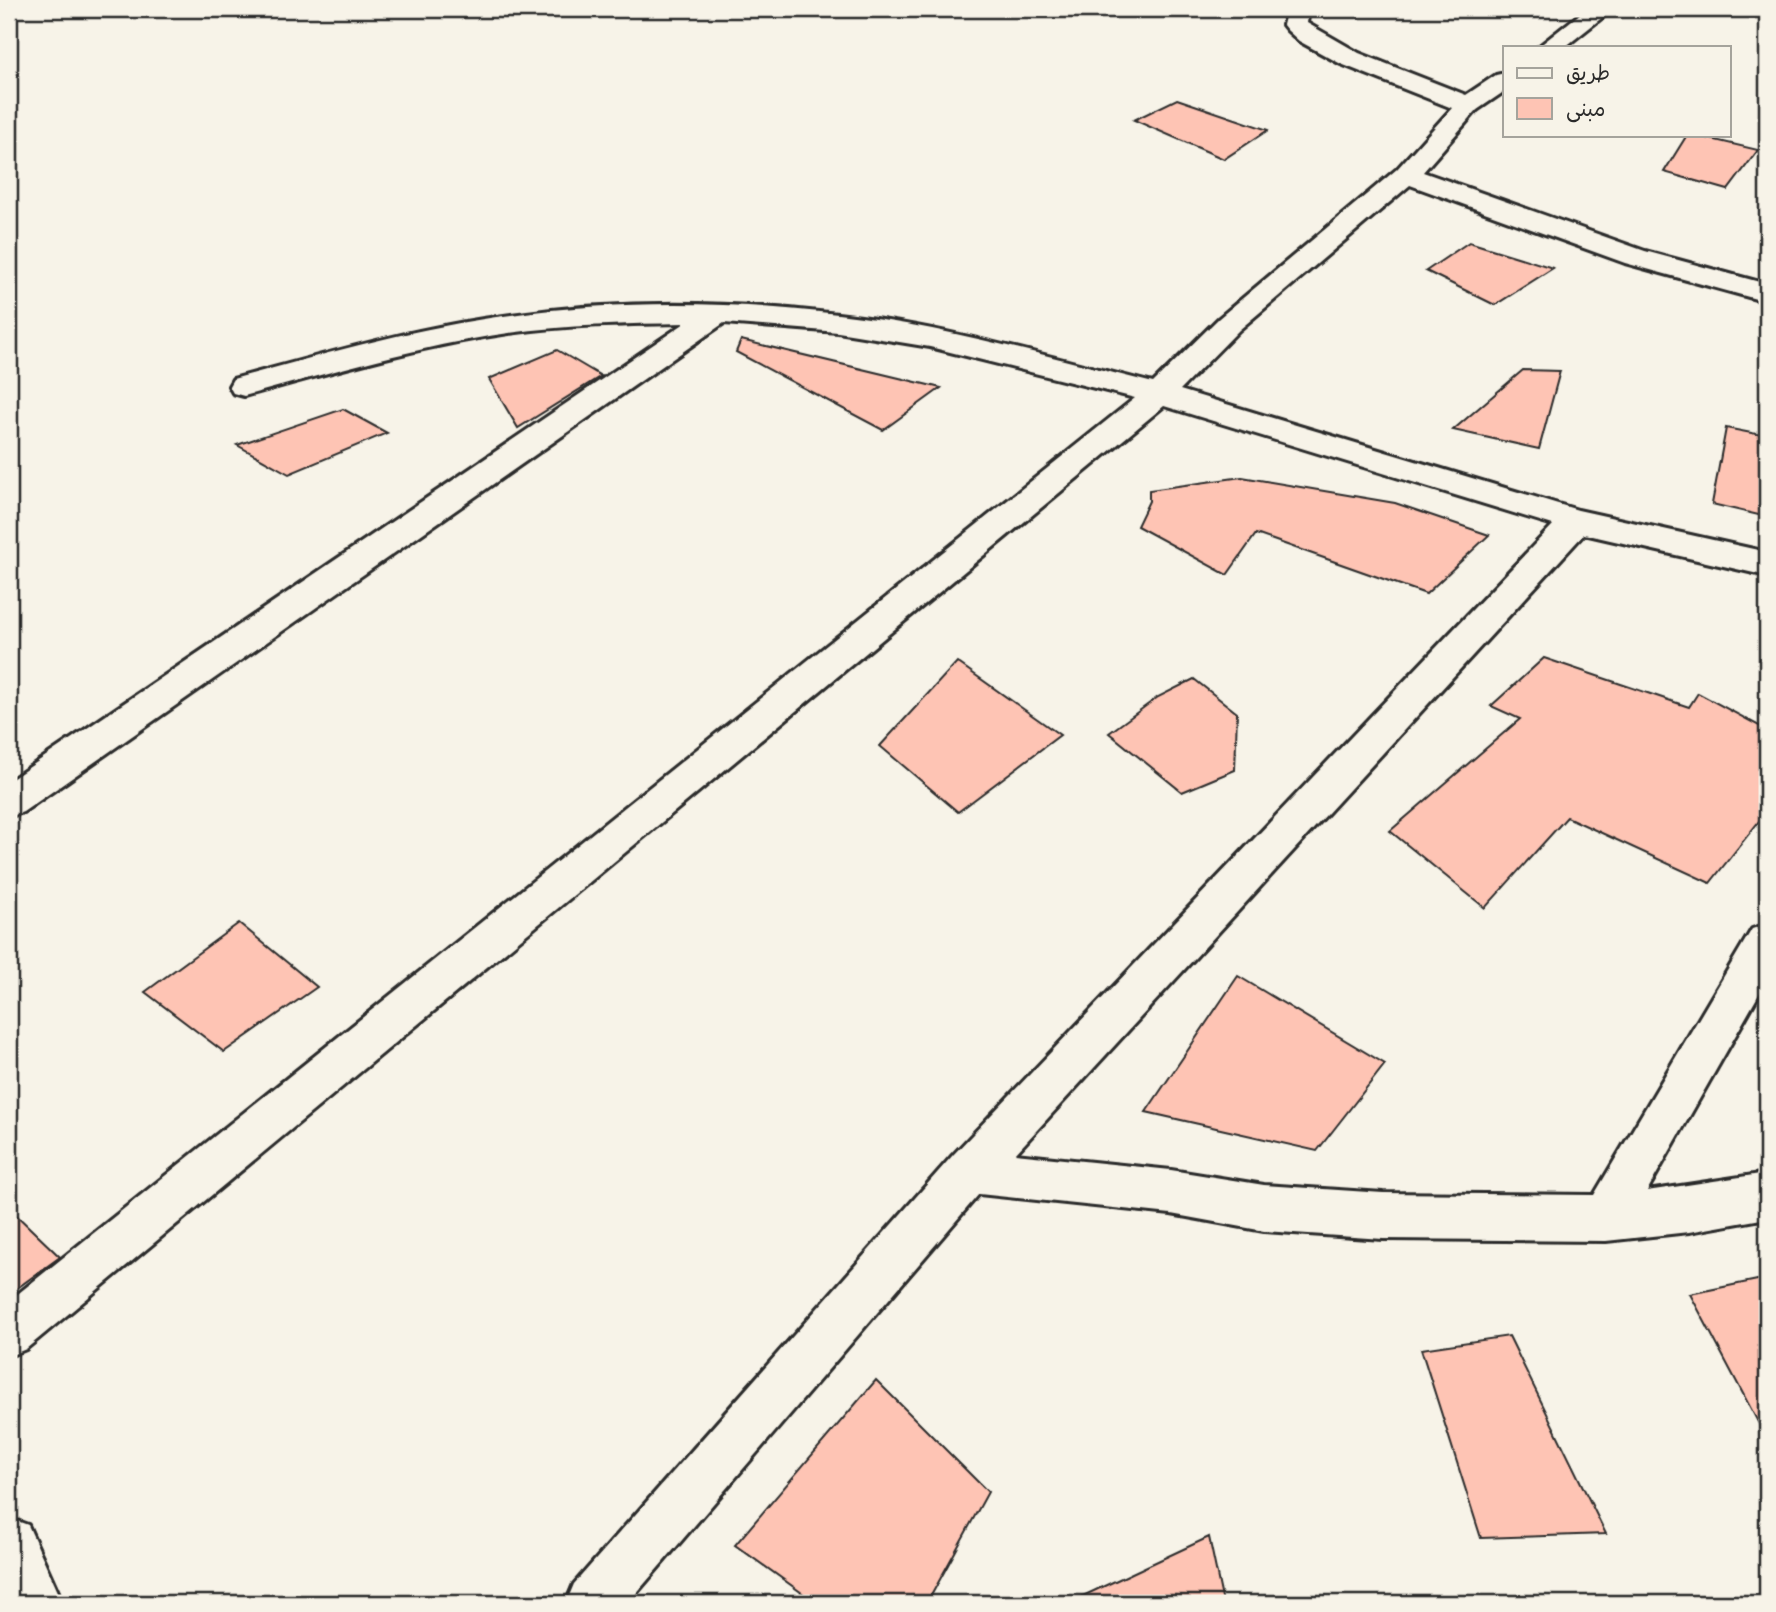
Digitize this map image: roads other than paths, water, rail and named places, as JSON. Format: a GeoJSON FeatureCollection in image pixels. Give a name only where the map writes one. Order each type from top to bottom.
{"type":"FeatureCollection","features":[{"type":"Feature","properties":{"kind":"street"},"geometry":{"type":"LineString","coordinates":[[1298,9],[1294,25],[1303,34],[1360,61],[1468,105]]}},
{"type":"Feature","properties":{"kind":"street"},"geometry":{"type":"LineString","coordinates":[[1551,46],[1601,9]]}},
{"type":"Feature","properties":{"kind":"street"},"geometry":{"type":"LineString","coordinates":[[9,1332],[1159,394],[1239,316],[1406,175],[1468,105],[1503,81]]}},
{"type":"Feature","properties":{"kind":"street"},"geometry":{"type":"LineString","coordinates":[[1406,175],[1635,257],[1767,293]]}},
{"type":"Feature","properties":{"kind":"street"},"geometry":{"type":"LineString","coordinates":[[9,801],[718,314]]}},
{"type":"Feature","properties":{"kind":"street"},"geometry":{"type":"LineString","coordinates":[[244,386],[391,345],[511,324],[609,315],[718,314],[838,323],[930,338],[1159,394],[1577,521],[1767,564]]}},
{"type":"Feature","properties":{"kind":"street"},"geometry":{"type":"LineString","coordinates":[[593,1603],[969,1171],[1577,521]]}},
{"type":"Feature","properties":{"kind":"street"},"geometry":{"type":"LineString","coordinates":[[1606,1218],[1767,942]]}},
{"type":"Feature","properties":{"kind":"street"},"geometry":{"type":"LineString","coordinates":[[969,1171],[1171,1192],[1264,1208],[1383,1216],[1606,1218],[1689,1209],[1767,1196]]}},
{"type":"Feature","properties":{"kind":"street"},"geometry":{"type":"LineString","coordinates":[[9,1544],[36,1603]]}}]}
